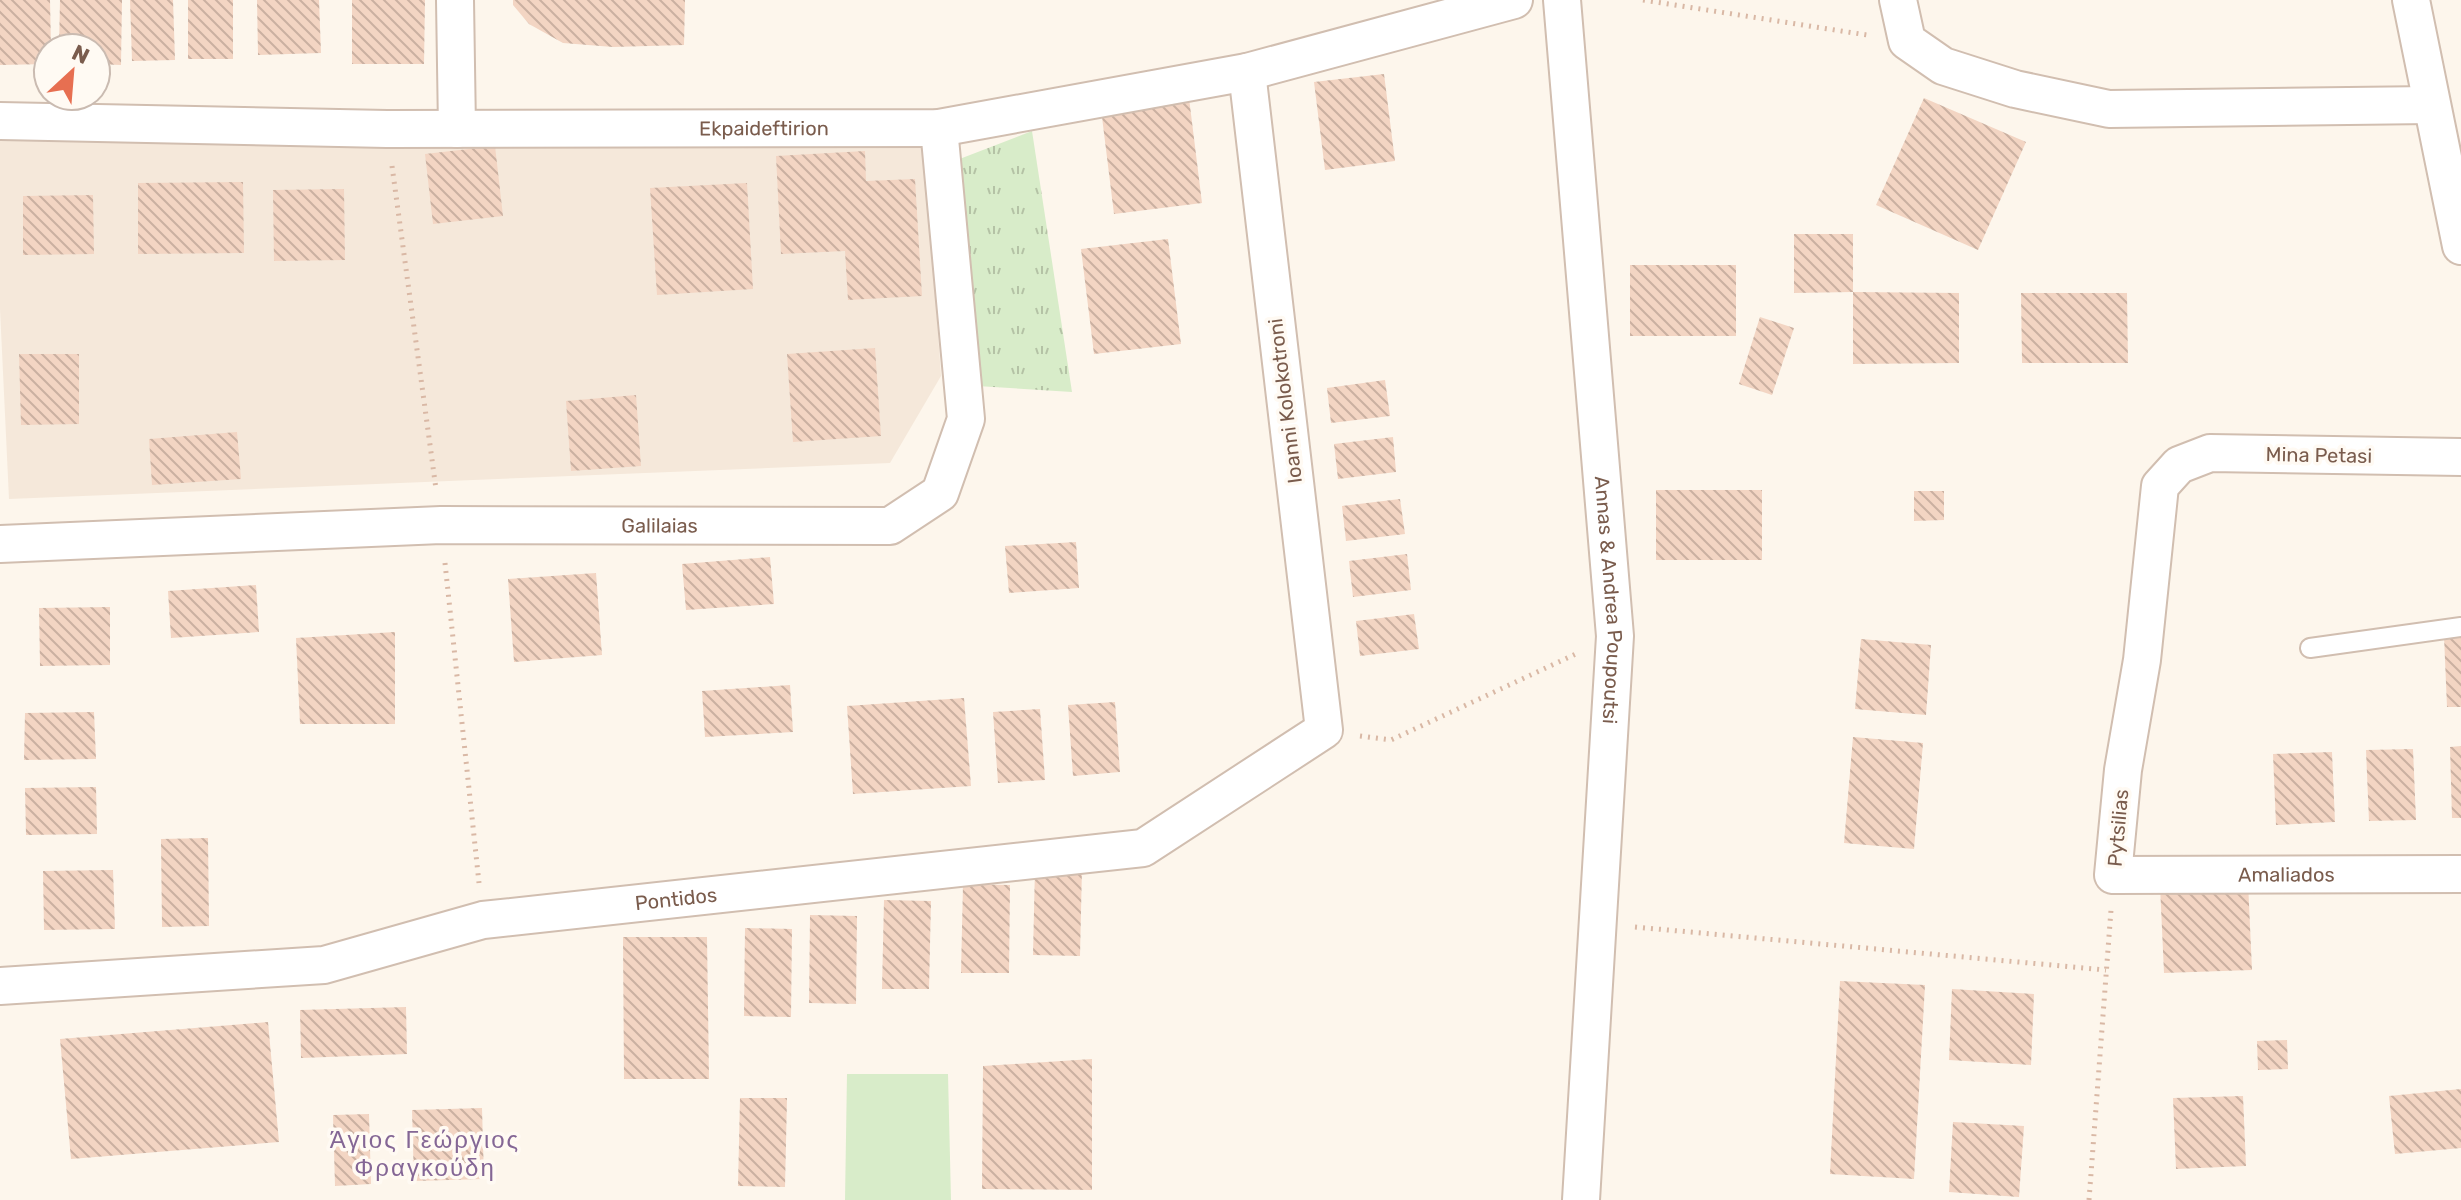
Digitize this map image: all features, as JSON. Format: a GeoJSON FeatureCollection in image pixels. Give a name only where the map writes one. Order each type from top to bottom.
{"type":"FeatureCollection","features":[{"type":"Feature","properties":{"kind":"street"},"geometry":{"type":"LineString","coordinates":[[455,0],[457,129]]}},
{"type":"Feature","properties":{"kind":"street","name":"Ekpaideftirion"},"geometry":{"type":"LineString","coordinates":[[0,121],[457,129],[939,128],[1247,72],[1514,0]]}},
{"type":"Feature","properties":{"kind":"street","name":"Annas & Andrea Poupoutsi"},"geometry":{"type":"LineString","coordinates":[[1562,0],[1615,636],[1581,1200]]}},
{"type":"Feature","properties":{"kind":"street"},"geometry":{"type":"LineString","coordinates":[[1898,0],[1907,41],[1943,66],[2015,89],[2109,109],[2431,105]]}},
{"type":"Feature","properties":{"kind":"street"},"geometry":{"type":"LineString","coordinates":[[2411,0],[2461,246]]}},
{"type":"Feature","properties":{"kind":"street","name":"Ioanni Kolokotroni"},"geometry":{"type":"LineString","coordinates":[[1247,72],[1324,730]]}},
{"type":"Feature","properties":{"kind":"street","name":"Galilaias"},"geometry":{"type":"LineString","coordinates":[[0,544],[441,525],[890,526],[940,493],[966,419],[939,128]]}},
{"type":"Feature","properties":{"kind":"street","name":"Mina Petasi"},"geometry":{"type":"LineString","coordinates":[[2179,465],[2210,453],[2461,457]]}},
{"type":"Feature","properties":{"kind":"street","name":"Pytsilias"},"geometry":{"type":"LineString","coordinates":[[2113,875],[2123,770],[2142,660],[2160,486],[2179,465]]}},
{"type":"Feature","properties":{"kind":"street","name":"Pontidos"},"geometry":{"type":"LineString","coordinates":[[0,986],[324,965],[483,920],[1143,848],[1324,730]]}},
{"type":"Feature","properties":{"kind":"street","name":"Amaliados"},"geometry":{"type":"LineString","coordinates":[[2113,875],[2461,874]]}},
{"type":"Feature","properties":{"kind":"lane"},"geometry":{"type":"LineString","coordinates":[[2310,648],[2461,627]]}},
{"type":"Feature","properties":{"kind":"path"},"geometry":{"type":"LineString","coordinates":[[1643,0],[1907,41]]}},
{"type":"Feature","properties":{"kind":"path"},"geometry":{"type":"LineString","coordinates":[[1324,730],[1391,740],[1615,636]]}},
{"type":"Feature","properties":{"kind":"path","name":"Pytsilias"},"geometry":{"type":"LineString","coordinates":[[2089,1200],[2113,875]]}},
{"type":"Feature","properties":{"kind":"path"},"geometry":{"type":"LineString","coordinates":[[1598,924],[2106,970]]}},
{"type":"Feature","properties":{"kind":"shaded area"},"geometry":{"type":"Polygon","coordinates":[[[923,116],[941,376],[890,463],[9,499],[0,309],[0,128],[923,116]]]}},
{"type":"Feature","properties":{"kind":"green space"},"geometry":{"type":"Polygon","coordinates":[[[1032,131],[1072,392],[977,386],[957,160],[1032,131]]]}},
{"type":"Feature","properties":{"kind":"green space"},"geometry":{"type":"Polygon","coordinates":[[[847,1074],[948,1074],[951,1200],[845,1200],[847,1074]]]}},
{"type":"Feature","properties":{"kind":"building"},"geometry":{"type":"Polygon","coordinates":[[[0,0],[50,0],[51,32],[32,32],[32,64],[0,65],[0,0]]]}},
{"type":"Feature","properties":{"kind":"building"},"geometry":{"type":"Polygon","coordinates":[[[60,0],[122,0],[121,65],[112,65],[112,32],[59,32],[60,0]]]}},
{"type":"Feature","properties":{"kind":"building"},"geometry":{"type":"Polygon","coordinates":[[[130,0],[173,0],[175,60],[132,61],[130,0]]]}},
{"type":"Feature","properties":{"kind":"building"},"geometry":{"type":"Polygon","coordinates":[[[188,0],[233,0],[233,59],[188,59],[188,0]]]}},
{"type":"Feature","properties":{"kind":"building"},"geometry":{"type":"Polygon","coordinates":[[[257,0],[319,0],[321,53],[258,55],[257,0]]]}},
{"type":"Feature","properties":{"kind":"building"},"geometry":{"type":"Polygon","coordinates":[[[352,0],[425,0],[424,64],[352,64],[352,0]]]}},
{"type":"Feature","properties":{"kind":"building"},"geometry":{"type":"Polygon","coordinates":[[[513,0],[685,0],[684,45],[613,47],[563,43],[529,24],[513,5],[513,0]]]}},
{"type":"Feature","properties":{"kind":"building"},"geometry":{"type":"Polygon","coordinates":[[[1384,74],[1395,161],[1325,170],[1314,82],[1384,74]]]}},
{"type":"Feature","properties":{"kind":"building"},"geometry":{"type":"Polygon","coordinates":[[[1189,98],[1202,203],[1114,214],[1101,109],[1189,98]]]}},
{"type":"Feature","properties":{"kind":"building"},"geometry":{"type":"Polygon","coordinates":[[[1924,98],[2026,142],[1978,250],[1876,205],[1924,98]]]}},
{"type":"Feature","properties":{"kind":"building"},"geometry":{"type":"Polygon","coordinates":[[[495,146],[503,216],[433,224],[425,154],[495,146]]]}},
{"type":"Feature","properties":{"kind":"building"},"geometry":{"type":"Polygon","coordinates":[[[865,151],[866,181],[915,179],[922,296],[848,300],[845,251],[781,254],[776,156],[865,151]]]}},
{"type":"Feature","properties":{"kind":"building"},"geometry":{"type":"Polygon","coordinates":[[[243,182],[244,253],[138,254],[138,183],[243,182]]]}},
{"type":"Feature","properties":{"kind":"building"},"geometry":{"type":"Polygon","coordinates":[[[747,183],[753,289],[657,295],[650,188],[747,183]]]}},
{"type":"Feature","properties":{"kind":"building"},"geometry":{"type":"Polygon","coordinates":[[[344,189],[345,260],[274,261],[273,190],[344,189]]]}},
{"type":"Feature","properties":{"kind":"building"},"geometry":{"type":"Polygon","coordinates":[[[93,195],[94,254],[23,255],[23,196],[93,195]]]}},
{"type":"Feature","properties":{"kind":"building"},"geometry":{"type":"Polygon","coordinates":[[[1794,234],[1853,234],[1853,292],[1794,293],[1794,234]]]}},
{"type":"Feature","properties":{"kind":"building"},"geometry":{"type":"Polygon","coordinates":[[[1168,239],[1181,344],[1094,354],[1081,249],[1168,239]]]}},
{"type":"Feature","properties":{"kind":"building"},"geometry":{"type":"Polygon","coordinates":[[[1630,265],[1736,265],[1736,336],[1630,336],[1630,265]]]}},
{"type":"Feature","properties":{"kind":"building"},"geometry":{"type":"Polygon","coordinates":[[[1853,292],[1959,293],[1959,363],[1853,364],[1853,292]]]}},
{"type":"Feature","properties":{"kind":"building"},"geometry":{"type":"Polygon","coordinates":[[[2021,293],[2127,293],[2128,363],[2022,363],[2021,293]]]}},
{"type":"Feature","properties":{"kind":"building"},"geometry":{"type":"Polygon","coordinates":[[[1760,317],[1794,328],[1772,395],[1739,384],[1760,317]]]}},
{"type":"Feature","properties":{"kind":"building"},"geometry":{"type":"Polygon","coordinates":[[[875,348],[881,436],[793,442],[787,354],[875,348]]]}},
{"type":"Feature","properties":{"kind":"building"},"geometry":{"type":"Polygon","coordinates":[[[19,354],[79,354],[79,424],[21,425],[19,354]]]}},
{"type":"Feature","properties":{"kind":"building"},"geometry":{"type":"Polygon","coordinates":[[[1385,380],[1390,416],[1331,423],[1327,388],[1385,380]]]}},
{"type":"Feature","properties":{"kind":"building"},"geometry":{"type":"Polygon","coordinates":[[[636,395],[641,466],[571,471],[566,401],[636,395]]]}},
{"type":"Feature","properties":{"kind":"building"},"geometry":{"type":"Polygon","coordinates":[[[237,432],[241,479],[152,485],[149,439],[237,432]]]}},
{"type":"Feature","properties":{"kind":"building"},"geometry":{"type":"Polygon","coordinates":[[[1393,437],[1396,472],[1338,479],[1334,444],[1393,437]]]}},
{"type":"Feature","properties":{"kind":"building"},"geometry":{"type":"Polygon","coordinates":[[[1656,490],[1762,490],[1762,560],[1656,560],[1656,490]]]}},
{"type":"Feature","properties":{"kind":"building"},"geometry":{"type":"Polygon","coordinates":[[[1914,491],[1944,491],[1944,520],[1914,521],[1914,491]]]}},
{"type":"Feature","properties":{"kind":"building"},"geometry":{"type":"Polygon","coordinates":[[[1400,499],[1405,534],[1346,541],[1342,506],[1400,499]]]}},
{"type":"Feature","properties":{"kind":"building"},"geometry":{"type":"Polygon","coordinates":[[[1076,542],[1079,588],[1009,593],[1005,546],[1076,542]]]}},
{"type":"Feature","properties":{"kind":"building"},"geometry":{"type":"Polygon","coordinates":[[[1407,554],[1411,590],[1353,597],[1349,561],[1407,554]]]}},
{"type":"Feature","properties":{"kind":"building"},"geometry":{"type":"Polygon","coordinates":[[[770,557],[774,604],[686,610],[682,564],[770,557]]]}},
{"type":"Feature","properties":{"kind":"building"},"geometry":{"type":"Polygon","coordinates":[[[596,573],[602,655],[514,662],[508,579],[596,573]]]}},
{"type":"Feature","properties":{"kind":"building"},"geometry":{"type":"Polygon","coordinates":[[[256,585],[259,632],[171,638],[168,591],[256,585]]]}},
{"type":"Feature","properties":{"kind":"building"},"geometry":{"type":"Polygon","coordinates":[[[110,607],[110,665],[40,666],[39,608],[110,607]]]}},
{"type":"Feature","properties":{"kind":"building"},"geometry":{"type":"Polygon","coordinates":[[[1414,614],[1419,649],[1360,656],[1356,621],[1414,614]]]}},
{"type":"Feature","properties":{"kind":"building"},"geometry":{"type":"Polygon","coordinates":[[[395,632],[395,724],[300,724],[296,638],[395,632]]]}},
{"type":"Feature","properties":{"kind":"building"},"geometry":{"type":"Polygon","coordinates":[[[2444,636],[2461,636],[2461,707],[2447,707],[2444,636]]]}},
{"type":"Feature","properties":{"kind":"building"},"geometry":{"type":"Polygon","coordinates":[[[1861,639],[1931,645],[1926,715],[1855,709],[1861,639]]]}},
{"type":"Feature","properties":{"kind":"building"},"geometry":{"type":"Polygon","coordinates":[[[790,685],[793,732],[705,737],[702,691],[790,685]]]}},
{"type":"Feature","properties":{"kind":"building"},"geometry":{"type":"Polygon","coordinates":[[[964,698],[971,786],[853,794],[847,706],[964,698]]]}},
{"type":"Feature","properties":{"kind":"building"},"geometry":{"type":"Polygon","coordinates":[[[1115,702],[1120,772],[1073,776],[1068,705],[1115,702]]]}},
{"type":"Feature","properties":{"kind":"building"},"geometry":{"type":"Polygon","coordinates":[[[1040,709],[1045,780],[998,783],[993,712],[1040,709]]]}},
{"type":"Feature","properties":{"kind":"building"},"geometry":{"type":"Polygon","coordinates":[[[94,712],[96,759],[24,760],[25,713],[94,712]]]}},
{"type":"Feature","properties":{"kind":"building"},"geometry":{"type":"Polygon","coordinates":[[[1853,737],[1923,743],[1914,849],[1844,843],[1853,737]]]}},
{"type":"Feature","properties":{"kind":"building"},"geometry":{"type":"Polygon","coordinates":[[[2461,746],[2461,818],[2452,818],[2450,747],[2461,746]]]}},
{"type":"Feature","properties":{"kind":"building"},"geometry":{"type":"Polygon","coordinates":[[[2413,749],[2416,820],[2369,821],[2366,750],[2413,749]]]}},
{"type":"Feature","properties":{"kind":"building"},"geometry":{"type":"Polygon","coordinates":[[[2332,752],[2335,822],[2276,825],[2273,754],[2332,752]]]}},
{"type":"Feature","properties":{"kind":"building"},"geometry":{"type":"Polygon","coordinates":[[[96,787],[97,834],[26,835],[25,788],[96,787]]]}},
{"type":"Feature","properties":{"kind":"building"},"geometry":{"type":"Polygon","coordinates":[[[208,838],[209,926],[162,927],[161,839],[208,838]]]}},
{"type":"Feature","properties":{"kind":"building"},"geometry":{"type":"Polygon","coordinates":[[[1035,867],[1082,868],[1080,956],[1033,955],[1035,867]]]}},
{"type":"Feature","properties":{"kind":"building"},"geometry":{"type":"Polygon","coordinates":[[[113,870],[115,929],[44,930],[43,871],[113,870]]]}},
{"type":"Feature","properties":{"kind":"building"},"geometry":{"type":"Polygon","coordinates":[[[2248,882],[2252,970],[2164,973],[2160,885],[2248,882]]]}},
{"type":"Feature","properties":{"kind":"building"},"geometry":{"type":"Polygon","coordinates":[[[963,884],[1010,885],[1009,973],[961,973],[963,884]]]}},
{"type":"Feature","properties":{"kind":"building"},"geometry":{"type":"Polygon","coordinates":[[[884,900],[931,901],[929,989],[882,989],[884,900]]]}},
{"type":"Feature","properties":{"kind":"building"},"geometry":{"type":"Polygon","coordinates":[[[810,915],[857,916],[856,1004],[809,1003],[810,915]]]}},
{"type":"Feature","properties":{"kind":"building"},"geometry":{"type":"Polygon","coordinates":[[[745,928],[792,929],[791,1017],[744,1016],[745,928]]]}},
{"type":"Feature","properties":{"kind":"building"},"geometry":{"type":"Polygon","coordinates":[[[623,937],[707,937],[709,1079],[624,1079],[623,937]]]}},
{"type":"Feature","properties":{"kind":"building"},"geometry":{"type":"Polygon","coordinates":[[[1840,981],[1925,985],[1914,1179],[1830,1174],[1840,981]]]}},
{"type":"Feature","properties":{"kind":"building"},"geometry":{"type":"Polygon","coordinates":[[[1952,989],[2034,994],[2031,1065],[1949,1060],[1952,989]]]}},
{"type":"Feature","properties":{"kind":"building"},"geometry":{"type":"Polygon","coordinates":[[[406,1007],[407,1054],[301,1058],[300,1010],[406,1007]]]}},
{"type":"Feature","properties":{"kind":"building"},"geometry":{"type":"Polygon","coordinates":[[[268,1022],[279,1142],[71,1159],[60,1039],[268,1022]]]}},
{"type":"Feature","properties":{"kind":"building"},"geometry":{"type":"Polygon","coordinates":[[[2287,1040],[2288,1069],[2258,1070],[2257,1041],[2287,1040]]]}},
{"type":"Feature","properties":{"kind":"building"},"geometry":{"type":"Polygon","coordinates":[[[1092,1059],[1092,1190],[982,1189],[983,1066],[1092,1059]]]}},
{"type":"Feature","properties":{"kind":"building"},"geometry":{"type":"Polygon","coordinates":[[[2461,1089],[2461,1148],[2395,1154],[2389,1096],[2461,1089]]]}},
{"type":"Feature","properties":{"kind":"building"},"geometry":{"type":"Polygon","coordinates":[[[2243,1096],[2246,1166],[2176,1169],[2173,1098],[2243,1096]]]}},
{"type":"Feature","properties":{"kind":"building"},"geometry":{"type":"Polygon","coordinates":[[[740,1098],[787,1098],[785,1187],[738,1186],[740,1098]]]}},
{"type":"Feature","properties":{"kind":"building"},"geometry":{"type":"Polygon","coordinates":[[[482,1108],[484,1179],[414,1181],[412,1110],[482,1108]]]}},
{"type":"Feature","properties":{"kind":"building"},"geometry":{"type":"Polygon","coordinates":[[[369,1114],[371,1184],[335,1186],[333,1115],[369,1114]]]}},
{"type":"Feature","properties":{"kind":"building"},"geometry":{"type":"Polygon","coordinates":[[[1953,1122],[2024,1126],[2019,1197],[1949,1192],[1953,1122]]]}},
{"type":"Feature","properties":{"kind":"district","name":"Άγιος Γεώργιος Φραγκούδη"},"geometry":{"type":"Point","coordinates":[425,1154]}}]}
